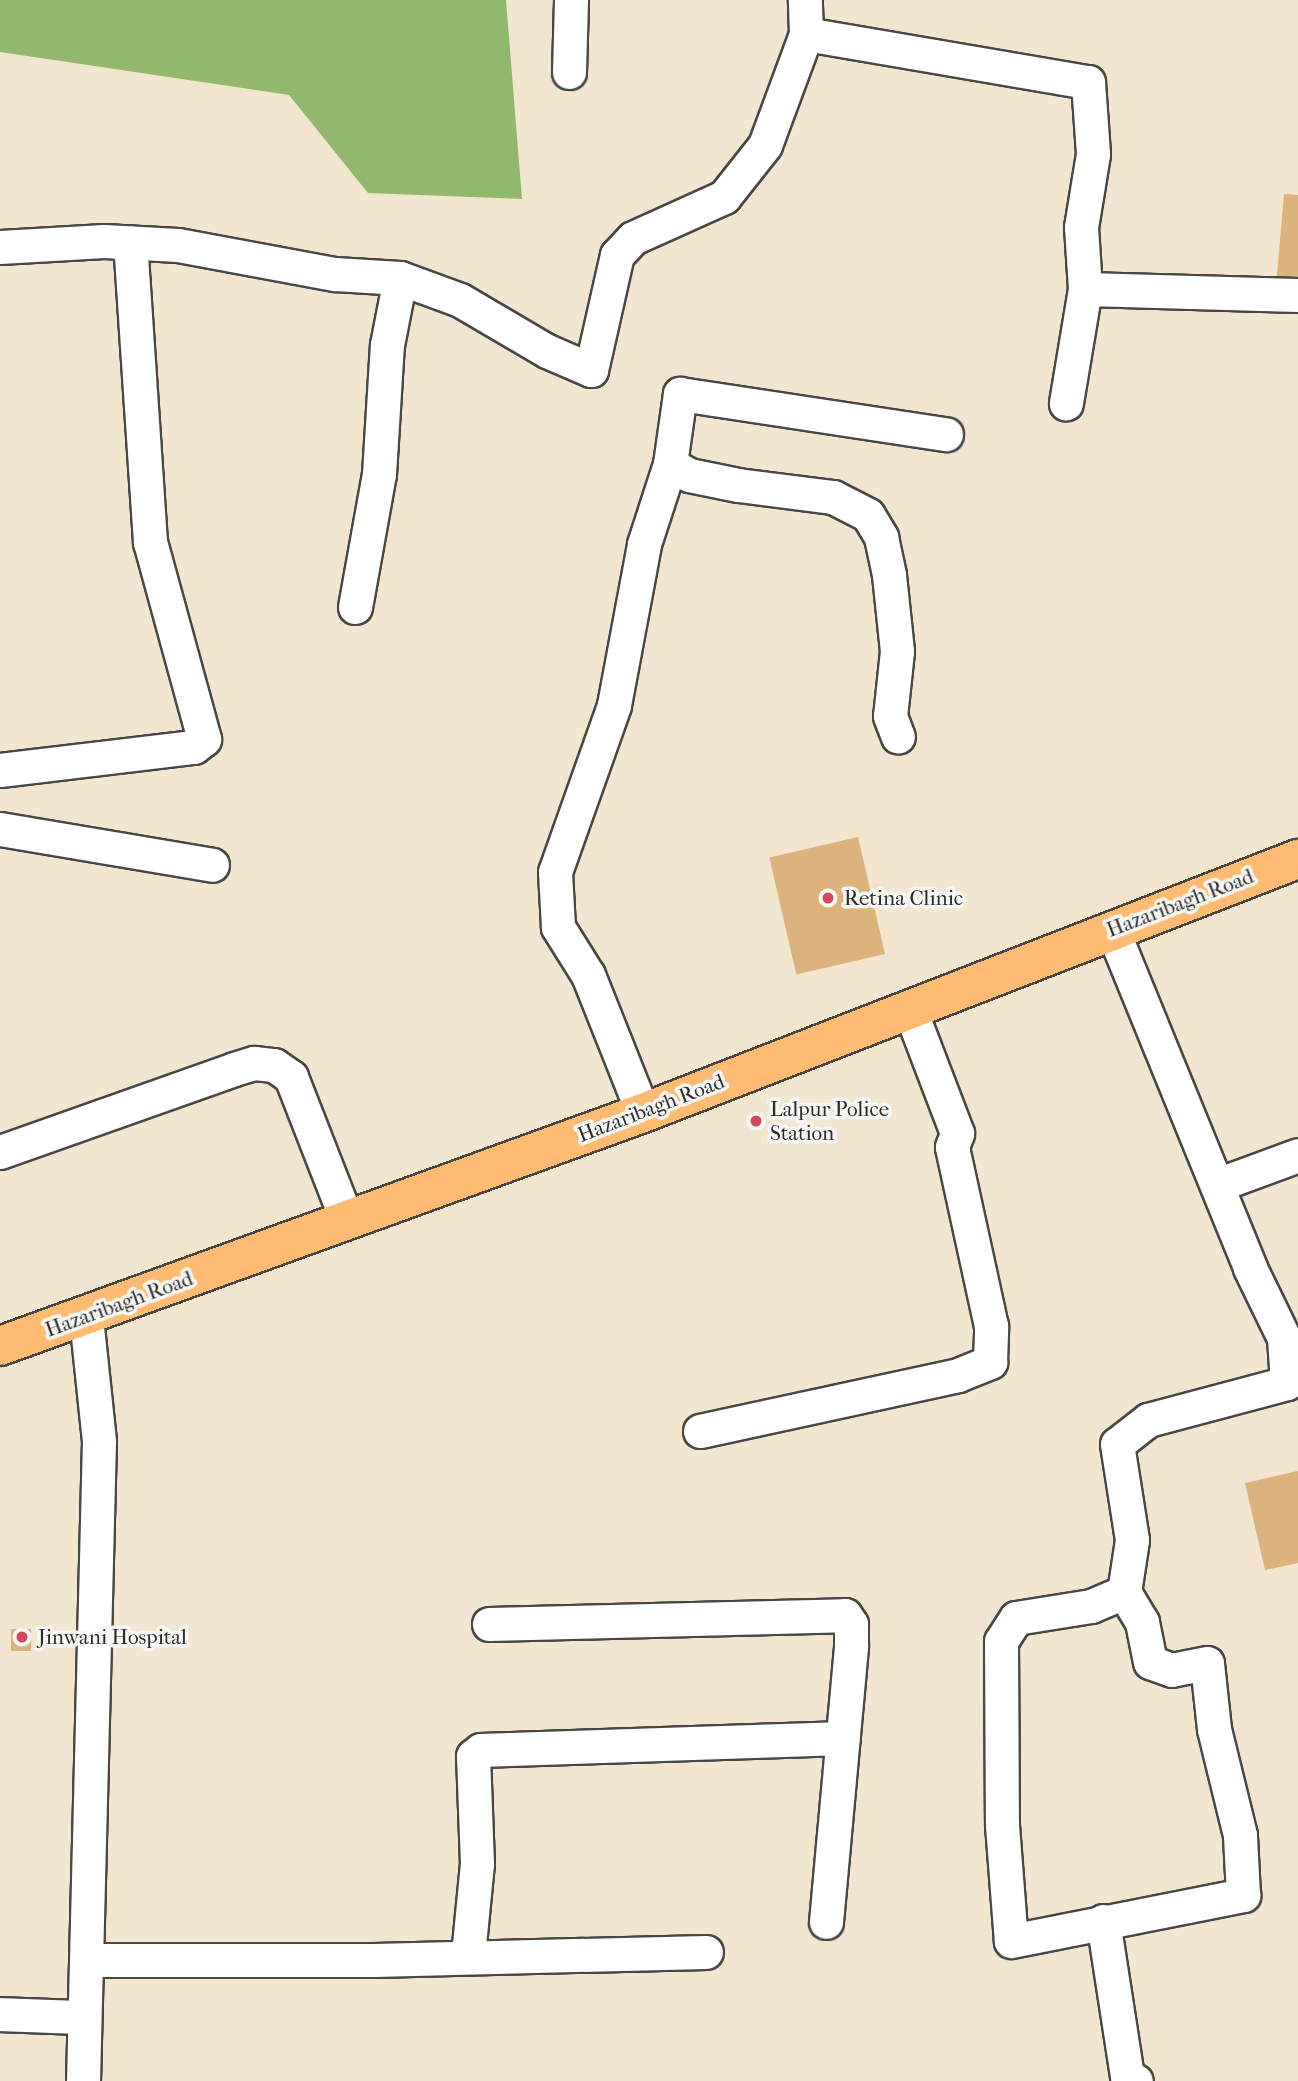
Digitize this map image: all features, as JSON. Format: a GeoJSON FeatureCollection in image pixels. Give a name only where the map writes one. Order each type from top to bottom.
{"type":"FeatureCollection","features":[{"type":"Feature","properties":{"kind":"main road","name":"Hazaribagh Road"},"geometry":{"type":"LineString","coordinates":[[0,1346],[86,1317],[346,1218],[643,1113],[909,1007],[1298,859]]}},
{"type":"Feature","properties":{"kind":"street"},"geometry":{"type":"LineString","coordinates":[[569,72],[571,0]]}},
{"type":"Feature","properties":{"kind":"street"},"geometry":{"type":"LineString","coordinates":[[0,247],[130,243],[178,245],[335,274],[400,278],[460,300],[547,351],[592,370],[617,254],[633,238],[724,197],[765,145],[806,34],[805,0]]}},
{"type":"Feature","properties":{"kind":"street"},"geometry":{"type":"LineString","coordinates":[[806,34],[1088,82],[1093,154],[1081,227],[1085,289],[1066,403]]}},
{"type":"Feature","properties":{"kind":"street"},"geometry":{"type":"LineString","coordinates":[[0,770],[194,747],[204,739],[150,542],[130,243]]}},
{"type":"Feature","properties":{"kind":"street"},"geometry":{"type":"LineString","coordinates":[[355,607],[379,474],[387,345],[400,278]]}},
{"type":"Feature","properties":{"kind":"street"},"geometry":{"type":"LineString","coordinates":[[1085,289],[1298,295]]}},
{"type":"Feature","properties":{"kind":"street"},"geometry":{"type":"LineString","coordinates":[[643,1113],[588,975],[558,927],[555,872],[614,705],[644,544],[670,464],[680,394],[946,434]]}},
{"type":"Feature","properties":{"kind":"street"},"geometry":{"type":"LineString","coordinates":[[670,464],[689,475],[726,483],[833,497],[868,515],[881,537],[889,575],[897,651],[890,716],[898,737]]}},
{"type":"Feature","properties":{"kind":"street"},"geometry":{"type":"LineString","coordinates":[[0,829],[212,865]]}},
{"type":"Feature","properties":{"kind":"street"},"geometry":{"type":"LineString","coordinates":[[1112,929],[1217,1185],[1284,1338],[1287,1383],[1148,1420],[1117,1444],[1132,1540],[1124,1592],[1142,1622],[1150,1662],[1172,1670],[1207,1662],[1214,1729],[1240,1835],[1243,1895],[1011,1941],[1002,1825],[1001,1641],[1016,1618],[1091,1606],[1124,1592]]}},
{"type":"Feature","properties":{"kind":"street"},"geometry":{"type":"LineString","coordinates":[[700,1431],[958,1375],[990,1362],[991,1326],[952,1147],[957,1133],[909,1007]]}},
{"type":"Feature","properties":{"kind":"street"},"geometry":{"type":"LineString","coordinates":[[0,1152],[234,1069],[254,1063],[274,1065],[291,1077],[346,1218]]}},
{"type":"Feature","properties":{"kind":"street"},"geometry":{"type":"LineString","coordinates":[[1217,1185],[1298,1155]]}},
{"type":"Feature","properties":{"kind":"street"},"geometry":{"type":"LineString","coordinates":[[83,2081],[83,2017],[89,1960],[99,1441],[86,1317]]}},
{"type":"Feature","properties":{"kind":"street"},"geometry":{"type":"LineString","coordinates":[[489,1624],[845,1615],[851,1624],[851,1647],[825,1922]]}},
{"type":"Feature","properties":{"kind":"street"},"geometry":{"type":"LineString","coordinates":[[468,1955],[477,1864],[473,1756],[481,1750],[843,1738]]}},
{"type":"Feature","properties":{"kind":"street"},"geometry":{"type":"LineString","coordinates":[[1103,1921],[1127,2076],[1136,2081]]}},
{"type":"Feature","properties":{"kind":"street"},"geometry":{"type":"LineString","coordinates":[[89,1960],[374,1960],[468,1955],[706,1951]]}},
{"type":"Feature","properties":{"kind":"street"},"geometry":{"type":"LineString","coordinates":[[0,2014],[83,2017]]}},
{"type":"Feature","properties":{"kind":"green space"},"geometry":{"type":"Polygon","coordinates":[[[0,0],[506,0],[522,199],[368,193],[289,95],[0,52],[0,0]]]}},
{"type":"Feature","properties":{"kind":"building"},"geometry":{"type":"Polygon","coordinates":[[[1284,194],[1298,195],[1298,289],[1276,287],[1284,194]]]}},
{"type":"Feature","properties":{"kind":"building"},"geometry":{"type":"Polygon","coordinates":[[[858,837],[885,954],[796,974],[769,857],[858,837]]]}},
{"type":"Feature","properties":{"kind":"building"},"geometry":{"type":"Polygon","coordinates":[[[1298,1471],[1298,1563],[1265,1570],[1245,1483],[1298,1471]]]}},
{"type":"Feature","properties":{"kind":"building"},"geometry":{"type":"Polygon","coordinates":[[[11,1629],[31,1629],[31,1651],[11,1651],[11,1629]]]}},
{"type":"Feature","properties":{"kind":"place","name":"Retina Clinic"},"geometry":{"type":"Point","coordinates":[828,898]}},
{"type":"Feature","properties":{"kind":"place","name":"Lalpur Police Station"},"geometry":{"type":"Point","coordinates":[756,1121]}},
{"type":"Feature","properties":{"kind":"place","name":"Jinwani Hospital"},"geometry":{"type":"Point","coordinates":[22,1637]}}]}
